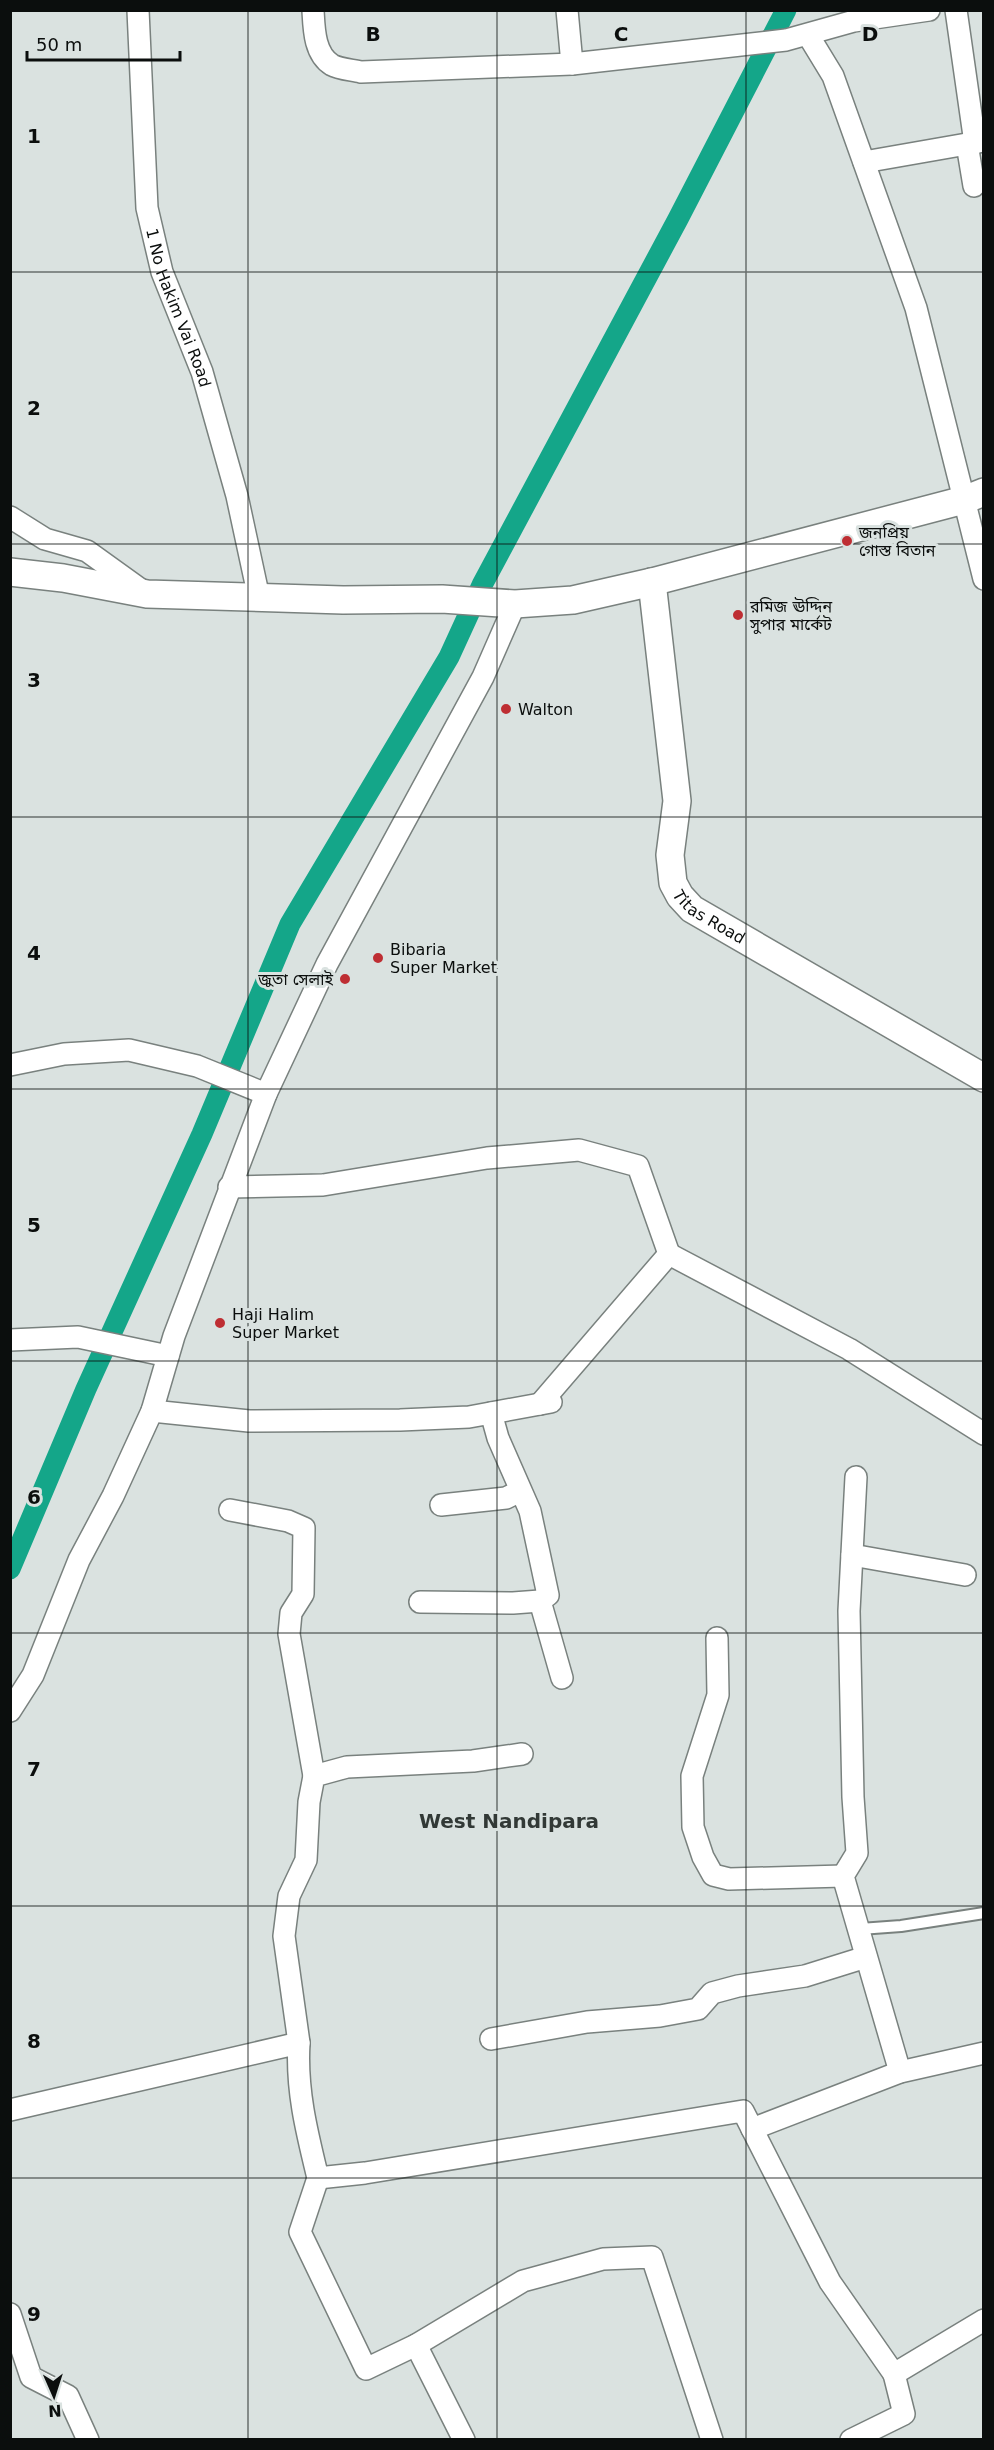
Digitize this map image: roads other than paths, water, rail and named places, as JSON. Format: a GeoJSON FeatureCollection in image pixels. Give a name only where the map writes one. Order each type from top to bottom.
{"type":"FeatureCollection","features":[{"type":"Feature","properties":{"kind":"street","name":"1 No Hakim Vai Road"},"geometry":{"type":"LineString","coordinates":[[138,10],[147,208],[162,272],[202,372],[237,495],[260,598]]}},
{"type":"Feature","properties":{"kind":"street"},"geometry":{"type":"LineString","coordinates":[[313,10],[315,37],[322,54],[332,65],[361,72],[572,64],[786,40],[854,21],[928,10]]}},
{"type":"Feature","properties":{"kind":"street"},"geometry":{"type":"LineString","coordinates":[[567,10],[572,64]]}},
{"type":"Feature","properties":{"kind":"street"},"geometry":{"type":"LineString","coordinates":[[956,10],[975,143],[974,186]]}},
{"type":"Feature","properties":{"kind":"street"},"geometry":{"type":"LineString","coordinates":[[808,35],[833,76],[916,308],[974,496],[984,579]]}},
{"type":"Feature","properties":{"kind":"street"},"geometry":{"type":"LineString","coordinates":[[864,162],[975,143]]}},
{"type":"Feature","properties":{"kind":"street"},"geometry":{"type":"LineString","coordinates":[[10,572],[63,578],[147,594],[343,600],[442,599],[505,603],[573,600],[652,582],[974,496]]}},
{"type":"Feature","properties":{"kind":"street"},"geometry":{"type":"LineString","coordinates":[[10,517],[45,539],[87,551],[147,594]]}},
{"type":"Feature","properties":{"kind":"street","name":"Titas Road"},"geometry":{"type":"LineString","coordinates":[[652,582],[677,801],[670,855],[673,883],[680,896],[692,909],[984,1078]]}},
{"type":"Feature","properties":{"kind":"street"},"geometry":{"type":"LineString","coordinates":[[10,1711],[33,1675],[79,1560],[152,1411],[168,1356],[229,1187],[266,1094],[327,964],[483,677],[505,603]]}},
{"type":"Feature","properties":{"kind":"street"},"geometry":{"type":"LineString","coordinates":[[10,1065],[64,1054],[129,1050],[197,1066],[266,1094]]}},
{"type":"Feature","properties":{"kind":"street"},"geometry":{"type":"LineString","coordinates":[[229,1187],[323,1185],[487,1158],[579,1150],[638,1166],[669,1254],[849,1349],[984,1434]]}},
{"type":"Feature","properties":{"kind":"street"},"geometry":{"type":"LineString","coordinates":[[152,1411],[249,1421],[400,1420],[469,1417],[549,1402],[669,1254]]}},
{"type":"Feature","properties":{"kind":"street"},"geometry":{"type":"LineString","coordinates":[[10,1340],[78,1337],[168,1356]]}},
{"type":"Feature","properties":{"kind":"street"},"geometry":{"type":"LineString","coordinates":[[420,1602],[513,1603],[540,1600],[548,1595],[530,1511],[498,1438],[491,1413]]}},
{"type":"Feature","properties":{"kind":"street"},"geometry":{"type":"LineString","coordinates":[[856,1477],[849,1611],[853,1797],[857,1853],[843,1876],[900,2072]]}},
{"type":"Feature","properties":{"kind":"street"},"geometry":{"type":"LineString","coordinates":[[441,1505],[506,1498],[520,1491]]}},
{"type":"Feature","properties":{"kind":"street"},"geometry":{"type":"LineString","coordinates":[[230,1510],[288,1521],[304,1528],[303,1594],[291,1613],[289,1634],[314,1776],[309,1802],[306,1860],[289,1896],[284,1936],[299,2043],[297,2064],[303,2118],[318,2178],[300,2232],[366,2370],[416,2345],[523,2281],[603,2259],[652,2257],[712,2439]]}},
{"type":"Feature","properties":{"kind":"street"},"geometry":{"type":"LineString","coordinates":[[852,1555],[965,1575]]}},
{"type":"Feature","properties":{"kind":"street"},"geometry":{"type":"LineString","coordinates":[[540,1600],[562,1678]]}},
{"type":"Feature","properties":{"kind":"street"},"geometry":{"type":"LineString","coordinates":[[717,1638],[718,1695],[692,1776],[693,1827],[703,1857],[713,1875],[729,1879],[843,1876]]}},
{"type":"Feature","properties":{"kind":"street"},"geometry":{"type":"LineString","coordinates":[[314,1776],[347,1767],[472,1761],[522,1754]]}},
{"type":"Feature","properties":{"kind":"street"},"geometry":{"type":"LineString","coordinates":[[492,2039],[587,2022],[660,2016],[698,2009],[712,1993],[738,1986],[805,1976],[867,1957]]}},
{"type":"Feature","properties":{"kind":"street"},"geometry":{"type":"LineString","coordinates":[[10,2110],[299,2043]]}},
{"type":"Feature","properties":{"kind":"street"},"geometry":{"type":"LineString","coordinates":[[752,2129],[900,2072],[984,2053]]}},
{"type":"Feature","properties":{"kind":"street"},"geometry":{"type":"LineString","coordinates":[[318,2178],[365,2173],[743,2111],[830,2282],[894,2374],[904,2414],[851,2439]]}},
{"type":"Feature","properties":{"kind":"street"},"geometry":{"type":"LineString","coordinates":[[10,2314],[31,2377],[68,2396],[88,2439]]}},
{"type":"Feature","properties":{"kind":"street"},"geometry":{"type":"LineString","coordinates":[[894,2374],[984,2320]]}},
{"type":"Feature","properties":{"kind":"street"},"geometry":{"type":"LineString","coordinates":[[416,2345],[464,2439]]}},
{"type":"Feature","properties":{"kind":"lane"},"geometry":{"type":"LineString","coordinates":[[860,1929],[902,1926],[984,1912]]}},
{"type":"Feature","properties":{"kind":"waterway"},"geometry":{"type":"LineString","coordinates":[[10,1569],[86,1389],[202,1134],[290,924],[449,657],[482,585],[678,219],[786,10]]}},
{"type":"Feature","properties":{"kind":"place","name":"জনপ্রিয় গোস্ত বিতান"},"geometry":{"type":"Point","coordinates":[847,541]}},
{"type":"Feature","properties":{"kind":"place","name":"রমিজ ঊদ্দিন সুপার মার্কেট"},"geometry":{"type":"Point","coordinates":[738,615]}},
{"type":"Feature","properties":{"kind":"place","name":"Walton"},"geometry":{"type":"Point","coordinates":[506,709]}},
{"type":"Feature","properties":{"kind":"place","name":"Bibaria Super Market"},"geometry":{"type":"Point","coordinates":[378,958]}},
{"type":"Feature","properties":{"kind":"place","name":"জুতা সেলাই"},"geometry":{"type":"Point","coordinates":[345,979]}},
{"type":"Feature","properties":{"kind":"place","name":"Haji Halim Super Market"},"geometry":{"type":"Point","coordinates":[220,1323]}},
{"type":"Feature","properties":{"kind":"district","name":"West Nandipara"},"geometry":{"type":"Point","coordinates":[509,1821]}}]}
